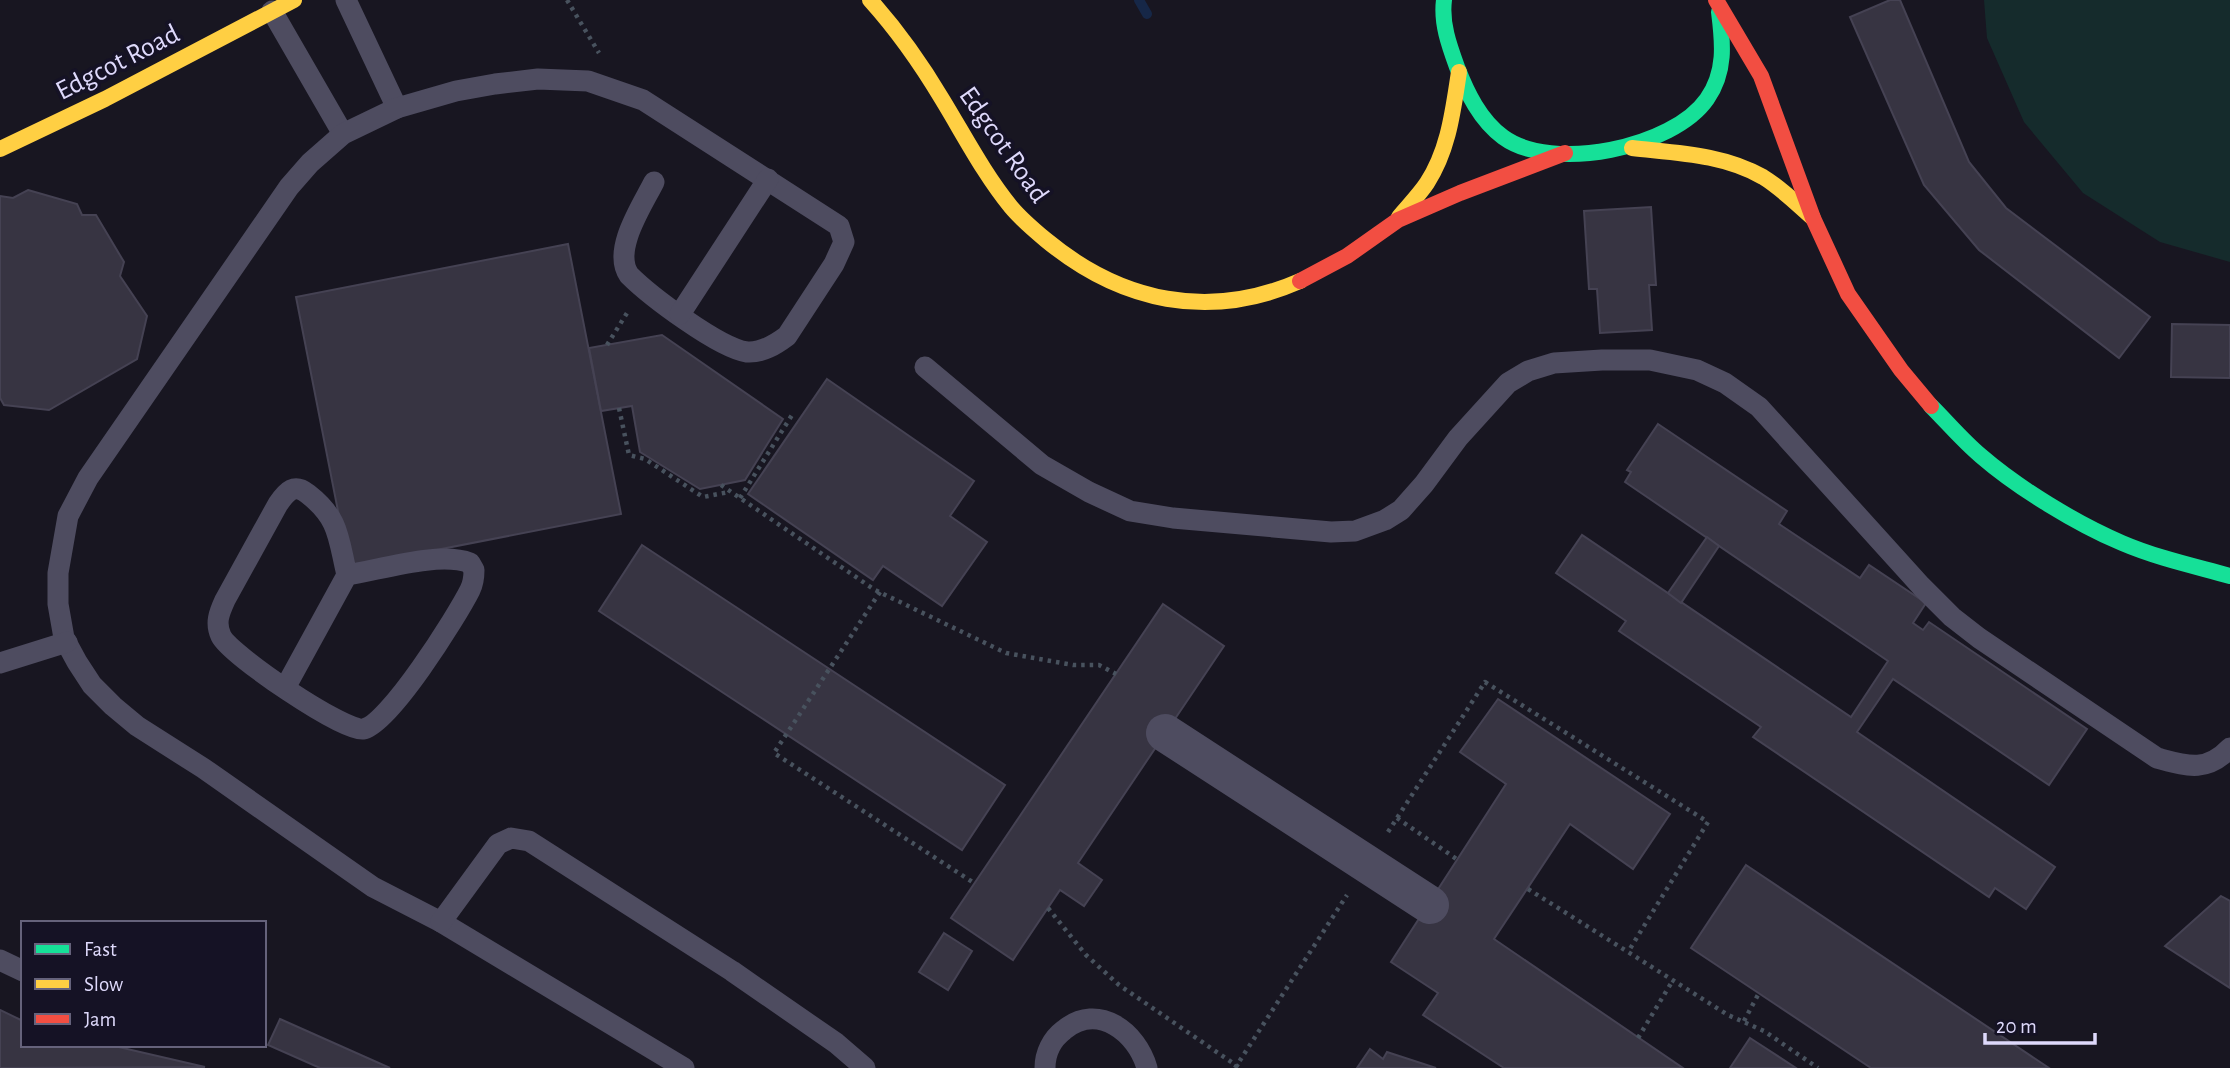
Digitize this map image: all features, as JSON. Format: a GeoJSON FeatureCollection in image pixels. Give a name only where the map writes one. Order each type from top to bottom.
{"type":"FeatureCollection","features":[{"type":"Feature","properties":{"kind":"street","name":"Edgcot Road"},"geometry":{"type":"LineString","coordinates":[[0,149],[105,99],[294,0]]}},
{"type":"Feature","properties":{"kind":"street","name":"Edgcot Road"},"geometry":{"type":"LineString","coordinates":[[870,0],[902,38],[1011,208],[1054,248],[1094,275],[1129,290],[1169,300],[1207,304],[1252,298],[1283,288],[1353,252],[1395,221],[1427,183],[1440,161],[1451,127],[1459,72]]}},
{"type":"Feature","properties":{"kind":"street"},"geometry":{"type":"LineString","coordinates":[[1444,0],[1442,8],[1451,50],[1459,72],[1485,120],[1511,143],[1538,153],[1597,153],[1631,148],[1685,122],[1712,94],[1725,59],[1723,25],[1716,0]]}},
{"type":"Feature","properties":{"kind":"street"},"geometry":{"type":"LineString","coordinates":[[1716,0],[1761,76],[1813,218],[1848,294],[1893,359],[1931,406],[1981,456],[2027,490],[2121,543],[2162,558],[2230,576]]}},
{"type":"Feature","properties":{"kind":"street"},"geometry":{"type":"LineString","coordinates":[[1631,148],[1709,157],[1744,167],[1764,178],[1813,218]]}},
{"type":"Feature","properties":{"kind":"street","name":"Edgcot Road"},"geometry":{"type":"LineString","coordinates":[[1395,221],[1565,153]]}},
{"type":"Feature","properties":{"kind":"street"},"geometry":{"type":"LineString","coordinates":[[1165,733],[1430,905]]}},
{"type":"Feature","properties":{"kind":"lane"},"geometry":{"type":"LineString","coordinates":[[346,0],[397,107]]}},
{"type":"Feature","properties":{"kind":"lane"},"geometry":{"type":"LineString","coordinates":[[1427,0],[1451,50]]}},
{"type":"Feature","properties":{"kind":"lane"},"geometry":{"type":"LineString","coordinates":[[272,10],[343,134]]}},
{"type":"Feature","properties":{"kind":"lane"},"geometry":{"type":"LineString","coordinates":[[654,182],[625,241],[624,269],[639,285],[734,348],[749,352],[762,351],[777,344],[799,320],[834,264],[844,242],[839,226],[643,100],[589,80],[538,79],[456,91],[397,107],[343,134],[310,163],[289,187],[88,478],[68,516],[58,573],[58,604],[67,642],[92,684],[137,726],[203,768],[373,887],[440,922],[684,1068]]}},
{"type":"Feature","properties":{"kind":"lane"},"geometry":{"type":"LineString","coordinates":[[680,314],[768,179]]}},
{"type":"Feature","properties":{"kind":"lane"},"geometry":{"type":"LineString","coordinates":[[925,367],[1042,465],[1089,492],[1130,510],[1173,518],[1331,532],[1355,531],[1385,520],[1401,510],[1458,438],[1499,392],[1528,371],[1554,363],[1602,360],[1650,360],[1698,370],[1725,383],[1759,407],[1921,586],[1979,638],[2157,758],[2188,766],[2208,764],[2230,748]]}},
{"type":"Feature","properties":{"kind":"lane"},"geometry":{"type":"LineString","coordinates":[[285,688],[348,575],[331,511],[298,488],[293,488],[284,496],[218,615],[222,639],[230,649],[285,688],[351,728],[363,729],[374,725],[409,685],[470,590],[474,570],[470,563],[462,560],[409,560],[348,575]]}},
{"type":"Feature","properties":{"kind":"lane"},"geometry":{"type":"LineString","coordinates":[[0,663],[67,642]]}},
{"type":"Feature","properties":{"kind":"lane"},"geometry":{"type":"LineString","coordinates":[[440,922],[498,844],[511,838],[529,841],[732,971],[836,1043],[865,1068]]}},
{"type":"Feature","properties":{"kind":"lane"},"geometry":{"type":"LineString","coordinates":[[0,960],[21,970]]}},
{"type":"Feature","properties":{"kind":"lane"},"geometry":{"type":"LineString","coordinates":[[1045,1068],[1049,1048],[1056,1036],[1076,1021],[1087,1018],[1102,1018],[1128,1034],[1147,1068]]}},
{"type":"Feature","properties":{"kind":"path"},"geometry":{"type":"LineString","coordinates":[[567,0],[624,93]]}},
{"type":"Feature","properties":{"kind":"path"},"geometry":{"type":"LineString","coordinates":[[607,345],[631,307]]}},
{"type":"Feature","properties":{"kind":"path"},"geometry":{"type":"LineString","coordinates":[[619,408],[629,455],[645,459],[703,497],[730,491]]}},
{"type":"Feature","properties":{"kind":"path"},"geometry":{"type":"LineString","coordinates":[[740,498],[792,415]]}},
{"type":"Feature","properties":{"kind":"path"},"geometry":{"type":"LineString","coordinates":[[721,485],[880,592],[1006,653],[1073,665],[1098,665],[1116,674]]}},
{"type":"Feature","properties":{"kind":"path"},"geometry":{"type":"LineString","coordinates":[[880,592],[774,753],[974,883]]}},
{"type":"Feature","properties":{"kind":"path"},"geometry":{"type":"LineString","coordinates":[[1384,838],[1485,682],[1708,822],[1628,952]]}},
{"type":"Feature","properties":{"kind":"path"},"geometry":{"type":"LineString","coordinates":[[1397,818],[1458,860]]}},
{"type":"Feature","properties":{"kind":"path"},"geometry":{"type":"LineString","coordinates":[[1528,889],[1728,1015],[1765,1031],[1818,1068]]}},
{"type":"Feature","properties":{"kind":"path"},"geometry":{"type":"LineString","coordinates":[[1048,908],[1086,955],[1119,985],[1237,1067],[1349,893]]}},
{"type":"Feature","properties":{"kind":"path"},"geometry":{"type":"LineString","coordinates":[[1638,1038],[1673,980]]}},
{"type":"Feature","properties":{"kind":"path"},"geometry":{"type":"LineString","coordinates":[[1744,1021],[1759,993]]}},
{"type":"Feature","properties":{"kind":"green space"},"geometry":{"type":"Polygon","coordinates":[[[1984,0],[2230,0],[2230,262],[2160,242],[2083,193],[2024,122],[1987,38],[1984,0]]]}},
{"type":"Feature","properties":{"kind":"building"},"geometry":{"type":"Polygon","coordinates":[[[1890,0],[1900,0],[1969,162],[2006,208],[2150,317],[2119,358],[1979,250],[1924,185],[1850,17],[1890,0]]]}},
{"type":"Feature","properties":{"kind":"building"},"geometry":{"type":"Polygon","coordinates":[[[28,190],[77,204],[82,215],[96,215],[124,262],[120,276],[147,316],[137,359],[49,410],[4,405],[0,398],[0,196],[13,198],[28,190]]]}},
{"type":"Feature","properties":{"kind":"building"},"geometry":{"type":"Polygon","coordinates":[[[1651,207],[1656,285],[1649,285],[1652,330],[1600,333],[1597,289],[1589,289],[1584,211],[1651,207]]]}},
{"type":"Feature","properties":{"kind":"building"},"geometry":{"type":"Polygon","coordinates":[[[568,244],[621,514],[349,567],[296,297],[568,244]]]}},
{"type":"Feature","properties":{"kind":"building"},"geometry":{"type":"Polygon","coordinates":[[[2172,324],[2230,325],[2230,378],[2171,377],[2172,324]]]}},
{"type":"Feature","properties":{"kind":"building"},"geometry":{"type":"Polygon","coordinates":[[[662,335],[783,419],[745,480],[700,489],[640,452],[632,406],[601,411],[589,348],[662,335]]]}},
{"type":"Feature","properties":{"kind":"building"},"geometry":{"type":"Polygon","coordinates":[[[827,379],[974,481],[950,516],[987,542],[942,606],[883,566],[873,580],[748,494],[827,379]]]}},
{"type":"Feature","properties":{"kind":"building"},"geometry":{"type":"Polygon","coordinates":[[[1658,424],[1787,511],[1779,524],[1860,578],[1869,565],[1926,603],[1913,623],[1923,630],[1929,622],[2087,729],[2049,785],[1893,679],[1857,732],[2055,867],[2026,909],[1995,888],[1989,897],[1753,737],[1761,727],[1619,631],[1626,621],[1556,573],[1582,535],[1851,717],[1888,661],[1625,482],[1631,472],[1627,470],[1658,424]]]}},
{"type":"Feature","properties":{"kind":"building"},"geometry":{"type":"Polygon","coordinates":[[[1707,537],[1719,546],[1681,603],[1668,593],[1707,537]]]}},
{"type":"Feature","properties":{"kind":"building"},"geometry":{"type":"Polygon","coordinates":[[[642,545],[1005,785],[962,850],[599,611],[642,545]]]}},
{"type":"Feature","properties":{"kind":"building"},"geometry":{"type":"Polygon","coordinates":[[[1163,604],[1224,646],[1078,863],[1102,880],[1084,906],[1060,890],[1013,960],[951,918],[1163,604]]]}},
{"type":"Feature","properties":{"kind":"building"},"geometry":{"type":"Polygon","coordinates":[[[1498,699],[1670,814],[1633,869],[1570,824],[1494,939],[1683,1068],[1504,1068],[1423,1015],[1438,993],[1391,962],[1506,784],[1460,752],[1498,699]]]}},
{"type":"Feature","properties":{"kind":"building"},"geometry":{"type":"Polygon","coordinates":[[[1746,865],[2049,1068],[1871,1068],[1691,948],[1746,865]]]}},
{"type":"Feature","properties":{"kind":"building"},"geometry":{"type":"Polygon","coordinates":[[[2221,896],[2230,901],[2230,988],[2165,946],[2221,896]]]}},
{"type":"Feature","properties":{"kind":"building"},"geometry":{"type":"Polygon","coordinates":[[[944,933],[972,951],[948,990],[919,972],[944,933]]]}},
{"type":"Feature","properties":{"kind":"building"},"geometry":{"type":"Polygon","coordinates":[[[0,1010],[21,1020],[21,1047],[119,1047],[205,1067],[0,1068],[0,1010]]]}},
{"type":"Feature","properties":{"kind":"building"},"geometry":{"type":"Polygon","coordinates":[[[280,1019],[390,1068],[320,1068],[268,1045],[280,1019]]]}},
{"type":"Feature","properties":{"kind":"building"},"geometry":{"type":"Polygon","coordinates":[[[1750,1038],[1796,1068],[1730,1068],[1750,1038]]]}},
{"type":"Feature","properties":{"kind":"building"},"geometry":{"type":"Polygon","coordinates":[[[1370,1049],[1383,1059],[1387,1052],[1436,1068],[1357,1068],[1370,1049]]]}},
{"type":"Feature","properties":{"kind":"waterway"},"geometry":{"type":"LineString","coordinates":[[1139,0],[1147,14]]}},
{"type":"Feature","properties":{"kind":"traffic: fast"},"geometry":{"type":"LineString","coordinates":[[1444,0],[1445,26],[1451,50],[1465,87],[1481,114],[1503,137],[1524,148],[1551,153],[1580,154],[1611,150],[1668,131],[1690,116],[1707,99],[1720,68],[1722,46],[1719,12]]}},
{"type":"Feature","properties":{"kind":"traffic: fast"},"geometry":{"type":"LineString","coordinates":[[1931,406],[1996,468],[2067,516],[2135,548],[2230,576]]}},
{"type":"Feature","properties":{"kind":"traffic: slow"},"geometry":{"type":"LineString","coordinates":[[0,149],[105,99],[294,0]]}},
{"type":"Feature","properties":{"kind":"traffic: slow"},"geometry":{"type":"LineString","coordinates":[[870,0],[917,60],[983,168],[1011,207],[1046,240],[1075,261],[1135,291],[1167,299],[1199,302],[1232,300],[1266,293],[1300,281]]}},
{"type":"Feature","properties":{"kind":"traffic: slow"},"geometry":{"type":"LineString","coordinates":[[1399,217],[1427,183],[1440,157],[1449,129],[1459,72]]}},
{"type":"Feature","properties":{"kind":"traffic: slow"},"geometry":{"type":"LineString","coordinates":[[1632,148],[1716,159],[1748,169],[1776,186],[1813,218]]}},
{"type":"Feature","properties":{"kind":"traffic: jam"},"geometry":{"type":"LineString","coordinates":[[1716,0],[1761,76],[1813,218],[1848,294],[1901,370],[1931,406]]}},
{"type":"Feature","properties":{"kind":"traffic: jam"},"geometry":{"type":"LineString","coordinates":[[1300,281],[1347,256],[1398,220],[1565,153]]}}]}
